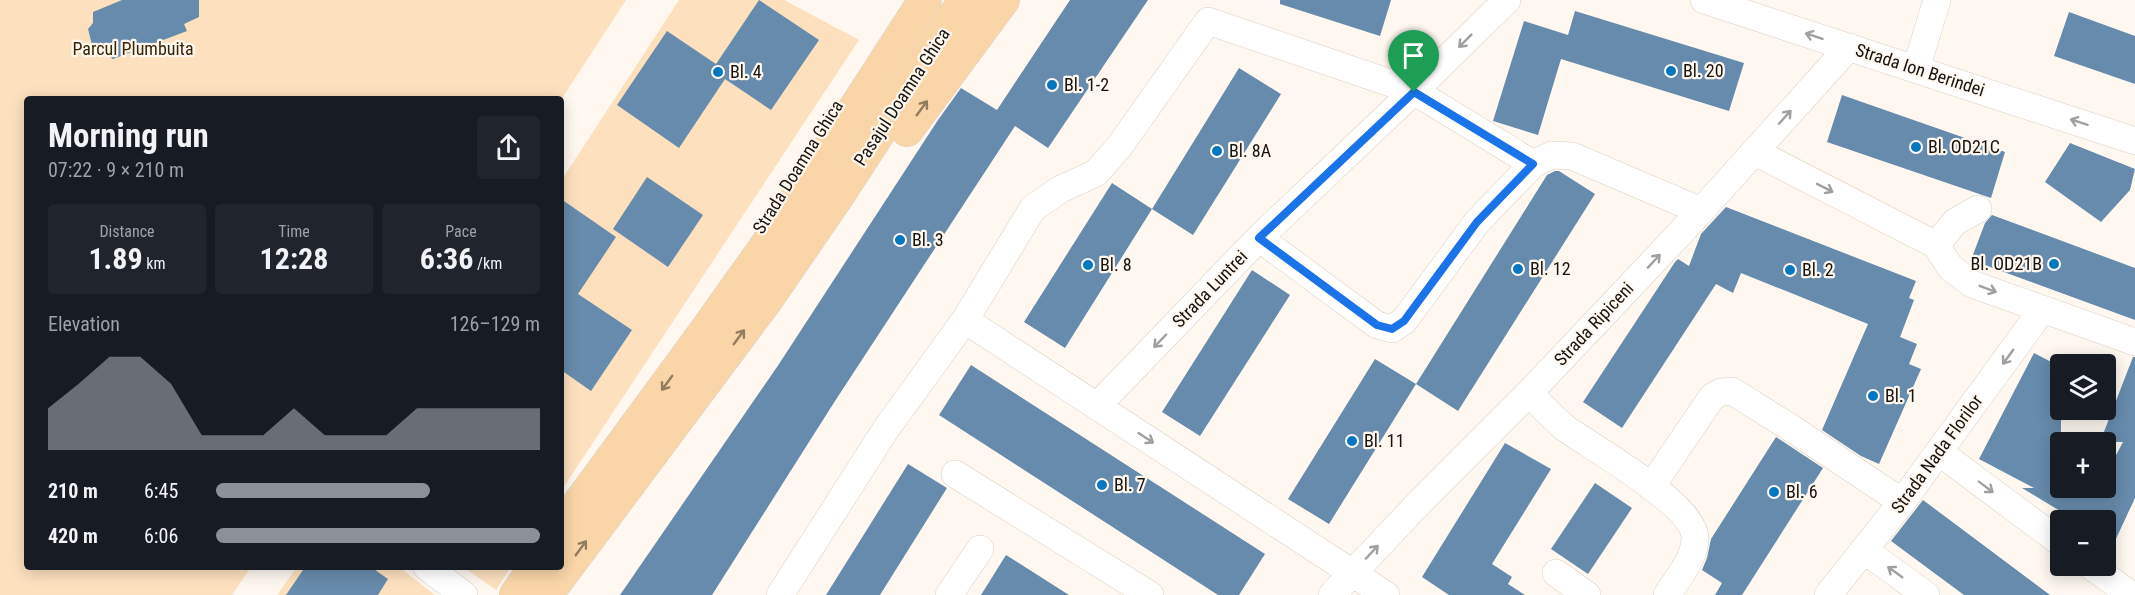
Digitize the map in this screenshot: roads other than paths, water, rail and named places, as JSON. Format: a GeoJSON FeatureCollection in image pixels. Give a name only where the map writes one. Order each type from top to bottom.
{"type":"FeatureCollection","features":[{"type":"Feature","properties":{"kind":"main road","name":"Strada Doamna Ghica"},"geometry":{"type":"LineString","coordinates":[[702,336],[720,289],[772,210],[901,0]]}},
{"type":"Feature","properties":{"kind":"main road","name":"Pasajul Doamna Ghica"},"geometry":{"type":"LineString","coordinates":[[809,178],[924,0]]}},
{"type":"Feature","properties":{"kind":"main road","name":"Pasajul Doamna Ghica"},"geometry":{"type":"LineString","coordinates":[[767,299],[839,194],[965,0]]}},
{"type":"Feature","properties":{"kind":"main road"},"geometry":{"type":"LineString","coordinates":[[546,595],[767,299],[834,236],[921,108],[1003,0]]}},
{"type":"Feature","properties":{"kind":"main road","name":"Strada Doamna Ghica"},"geometry":{"type":"LineString","coordinates":[[564,524],[764,249],[809,178]]}},
{"type":"Feature","properties":{"kind":"main road"},"geometry":{"type":"LineString","coordinates":[[516,595],[533,570]]}},
{"type":"Feature","properties":{"kind":"street","name":"Strada Luntrei"},"geometry":{"type":"LineString","coordinates":[[1097,406],[1259,238],[1414,92],[1507,0]]}},
{"type":"Feature","properties":{"kind":"street","name":"Strada Ion Berindei"},"geometry":{"type":"LineString","coordinates":[[1704,0],[2135,141]]}},
{"type":"Feature","properties":{"kind":"street"},"geometry":{"type":"LineString","coordinates":[[1916,69],[1937,0]]}},
{"type":"Feature","properties":{"kind":"street"},"geometry":{"type":"LineString","coordinates":[[780,595],[886,429],[964,320],[1033,208],[1061,189],[1096,173],[1119,147],[1208,21],[1414,92],[1533,164]]}},
{"type":"Feature","properties":{"kind":"street","name":"Strada Ripiceni"},"geometry":{"type":"LineString","coordinates":[[1332,595],[1420,502],[1529,393],[1701,211],[1849,47]]}},
{"type":"Feature","properties":{"kind":"street"},"geometry":{"type":"LineString","coordinates":[[1755,152],[1936,245],[1950,267],[1972,284],[2135,342]]}},
{"type":"Feature","properties":{"kind":"street"},"geometry":{"type":"LineString","coordinates":[[1259,238],[1377,325],[1392,329],[1404,321],[1477,222],[1533,164],[1552,155],[1572,156],[1701,211]]}},
{"type":"Feature","properties":{"kind":"street"},"geometry":{"type":"LineString","coordinates":[[1936,245],[1955,222],[1978,209]]}},
{"type":"Feature","properties":{"kind":"street","name":"Strada Nada Florilor"},"geometry":{"type":"LineString","coordinates":[[1828,595],[1902,502],[2042,310]]}},
{"type":"Feature","properties":{"kind":"street"},"geometry":{"type":"LineString","coordinates":[[964,320],[1386,595]]}},
{"type":"Feature","properties":{"kind":"street"},"geometry":{"type":"LineString","coordinates":[[1651,486],[1712,397],[1721,392],[1732,391],[1902,502]]}},
{"type":"Feature","properties":{"kind":"street"},"geometry":{"type":"LineString","coordinates":[[1529,393],[1567,429],[1651,486],[1687,517],[1695,537],[1690,558],[1667,595]]}},
{"type":"Feature","properties":{"kind":"street"},"geometry":{"type":"LineString","coordinates":[[1939,452],[2050,535]]}},
{"type":"Feature","properties":{"kind":"street"},"geometry":{"type":"LineString","coordinates":[[955,474],[1150,595]]}},
{"type":"Feature","properties":{"kind":"street"},"geometry":{"type":"LineString","coordinates":[[949,595],[980,549]]}},
{"type":"Feature","properties":{"kind":"street"},"geometry":{"type":"LineString","coordinates":[[1864,550],[1926,595]]}},
{"type":"Feature","properties":{"kind":"street"},"geometry":{"type":"LineString","coordinates":[[431,570],[464,595]]}},
{"type":"Feature","properties":{"kind":"street"},"geometry":{"type":"LineString","coordinates":[[1556,573],[1587,595]]}},
{"type":"Feature","properties":{"kind":"street"},"geometry":{"type":"LineString","coordinates":[[2105,576],[2131,595]]}},
{"type":"Feature","properties":{"kind":"place","name":"Bl. 20"},"geometry":{"type":"Point","coordinates":[1671,71]}},
{"type":"Feature","properties":{"kind":"place","name":"Bl. 4"},"geometry":{"type":"Point","coordinates":[718,72]}},
{"type":"Feature","properties":{"kind":"place","name":"Bl. 1-2"},"geometry":{"type":"Point","coordinates":[1052,85]}},
{"type":"Feature","properties":{"kind":"place","name":"Bl. OD21C"},"geometry":{"type":"Point","coordinates":[1916,147]}},
{"type":"Feature","properties":{"kind":"place","name":"Bl. 8A"},"geometry":{"type":"Point","coordinates":[1217,151]}},
{"type":"Feature","properties":{"kind":"place","name":"Bl. 3"},"geometry":{"type":"Point","coordinates":[900,240]}},
{"type":"Feature","properties":{"kind":"place","name":"Bl. OD21B"},"geometry":{"type":"Point","coordinates":[2054,264]}},
{"type":"Feature","properties":{"kind":"place","name":"Bl. 8"},"geometry":{"type":"Point","coordinates":[1088,265]}},
{"type":"Feature","properties":{"kind":"place","name":"Bl. 12"},"geometry":{"type":"Point","coordinates":[1518,269]}},
{"type":"Feature","properties":{"kind":"place","name":"Bl. 2"},"geometry":{"type":"Point","coordinates":[1790,270]}},
{"type":"Feature","properties":{"kind":"place","name":"Bl. 1"},"geometry":{"type":"Point","coordinates":[1873,396]}},
{"type":"Feature","properties":{"kind":"place","name":"Bl. 11"},"geometry":{"type":"Point","coordinates":[1352,441]}},
{"type":"Feature","properties":{"kind":"place","name":"Bl. 7"},"geometry":{"type":"Point","coordinates":[1102,485]}},
{"type":"Feature","properties":{"kind":"place","name":"Bl. 6"},"geometry":{"type":"Point","coordinates":[1774,492]}},
{"type":"Feature","properties":{"kind":"park label","name":"Parcul Plumbuita"},"geometry":{"type":"Point","coordinates":[133,49]}}]}
